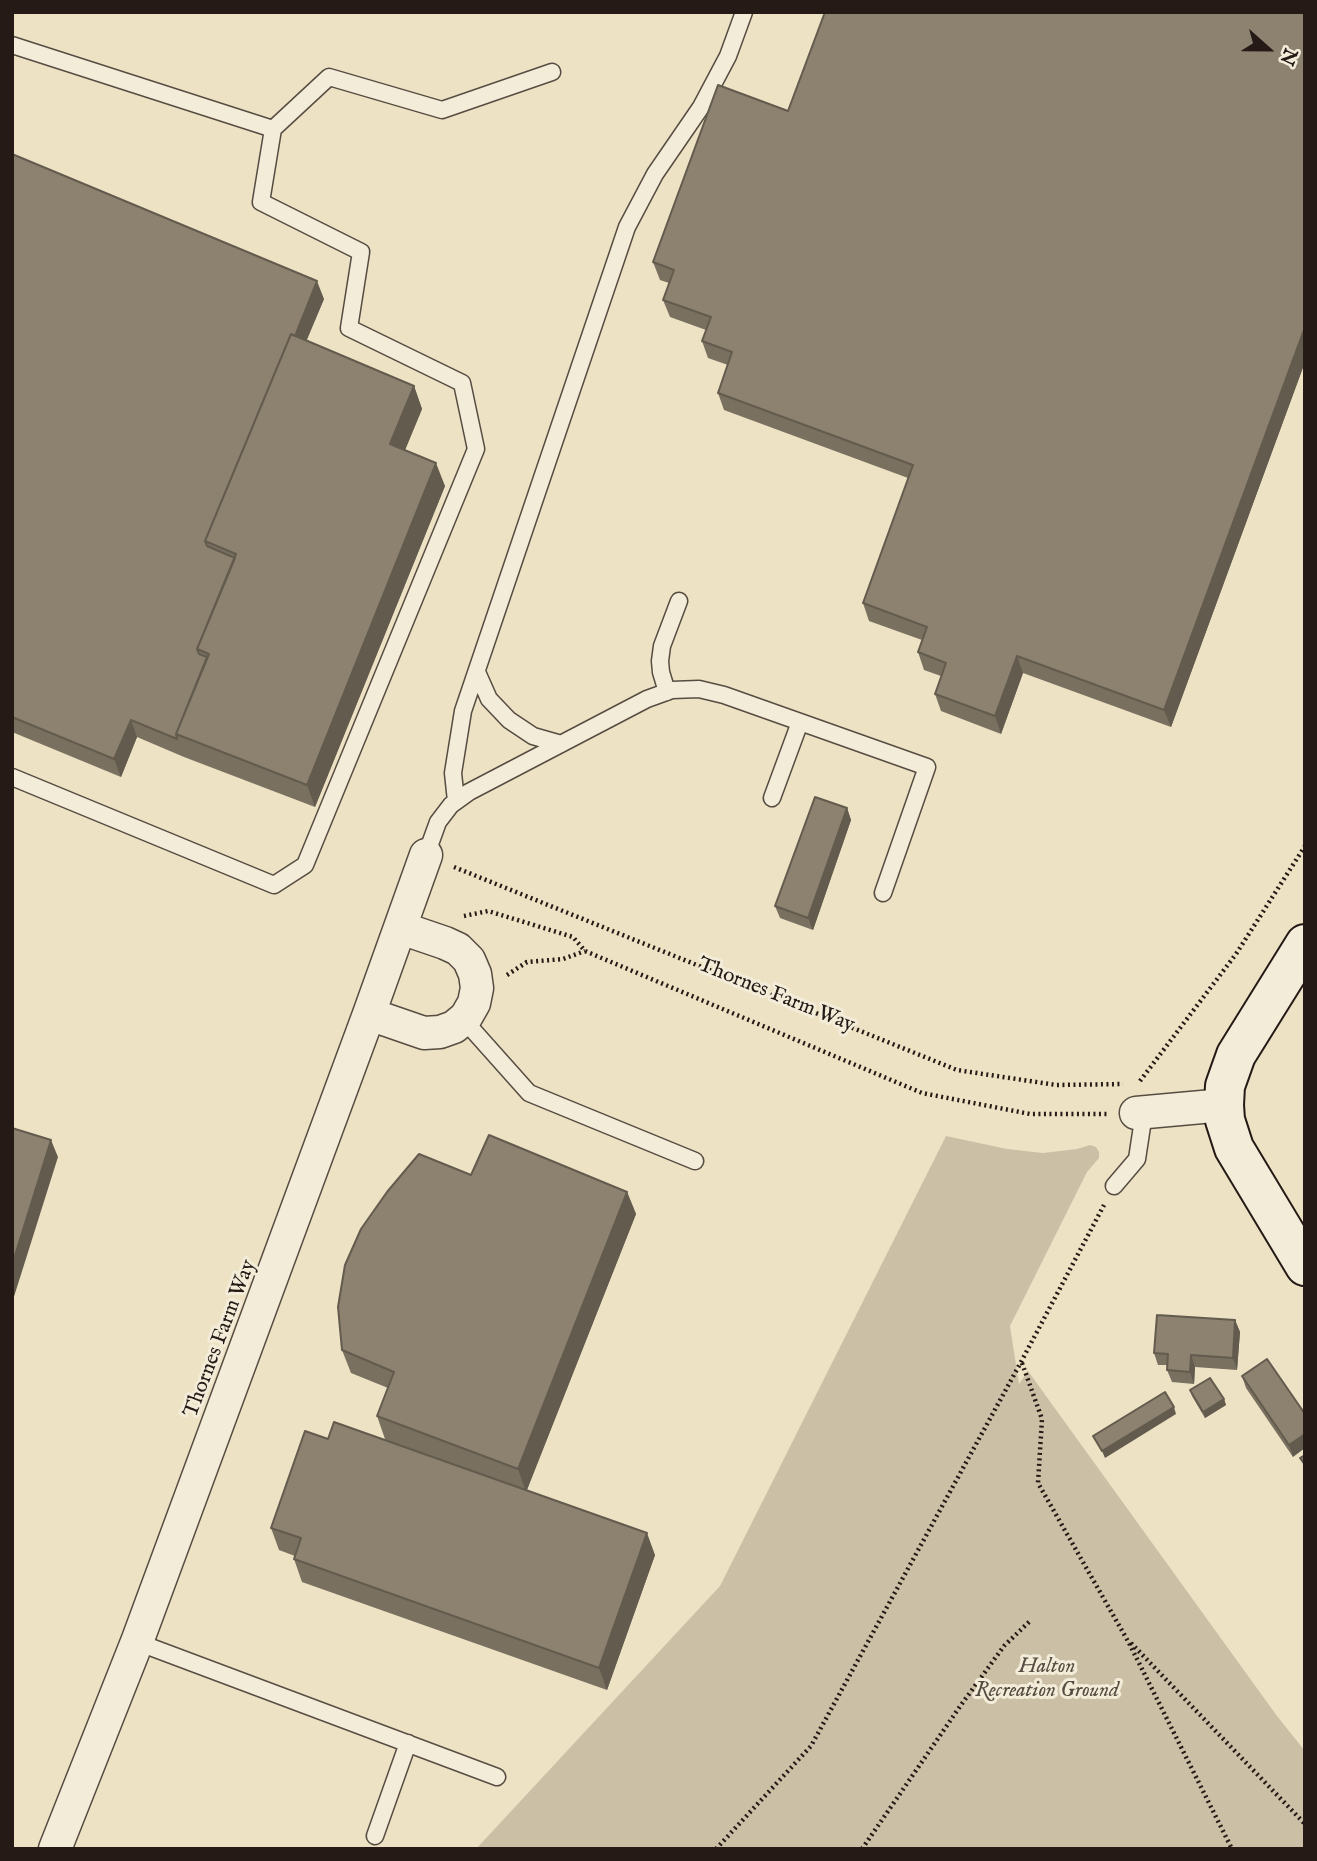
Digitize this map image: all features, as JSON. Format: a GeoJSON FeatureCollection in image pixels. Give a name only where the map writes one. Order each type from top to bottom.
{"type":"FeatureCollection","features":[{"type":"Feature","properties":{"kind":"street","name":"Thornes Farm Way"},"geometry":{"type":"LineString","coordinates":[[55,1849],[137,1642],[369,1014],[415,932],[426,855]]}},
{"type":"Feature","properties":{"kind":"street"},"geometry":{"type":"LineString","coordinates":[[369,1014],[424,1033],[440,1032],[454,1027],[469,1011],[477,988],[469,960],[458,949],[415,932]]}},
{"type":"Feature","properties":{"kind":"street"},"geometry":{"type":"LineString","coordinates":[[1305,944],[1236,1055],[1225,1086],[1224,1113],[1234,1148],[1305,1266]]}},
{"type":"Feature","properties":{"kind":"street"},"geometry":{"type":"LineString","coordinates":[[1139,1103],[1224,1113]]}},
{"type":"Feature","properties":{"kind":"lane"},"geometry":{"type":"LineString","coordinates":[[456,801],[453,773],[463,711],[627,227],[655,174],[701,107],[728,56],[744,12]]}},
{"type":"Feature","properties":{"kind":"lane"},"geometry":{"type":"LineString","coordinates":[[12,45],[272,129]]}},
{"type":"Feature","properties":{"kind":"lane"},"geometry":{"type":"LineString","coordinates":[[12,777],[274,885],[305,865],[476,449],[462,383],[349,328],[361,252],[261,202],[272,129],[329,77],[442,110],[552,72]]}},
{"type":"Feature","properties":{"kind":"lane"},"geometry":{"type":"LineString","coordinates":[[667,692],[660,661],[662,646],[679,601]]}},
{"type":"Feature","properties":{"kind":"lane"},"geometry":{"type":"LineString","coordinates":[[477,672],[489,699],[509,720],[533,736],[561,744]]}},
{"type":"Feature","properties":{"kind":"lane"},"geometry":{"type":"LineString","coordinates":[[426,855],[438,822],[451,805],[469,792],[647,699],[672,690],[699,689],[724,695],[927,766],[883,893]]}},
{"type":"Feature","properties":{"kind":"lane"},"geometry":{"type":"LineString","coordinates":[[772,798],[800,722]]}},
{"type":"Feature","properties":{"kind":"lane"},"geometry":{"type":"LineString","coordinates":[[469,1011],[529,1093],[695,1161]]}},
{"type":"Feature","properties":{"kind":"lane"},"geometry":{"type":"LineString","coordinates":[[1114,1186],[1137,1159],[1139,1103]]}},
{"type":"Feature","properties":{"kind":"lane"},"geometry":{"type":"LineString","coordinates":[[137,1642],[498,1777]]}},
{"type":"Feature","properties":{"kind":"lane"},"geometry":{"type":"LineString","coordinates":[[374,1836],[408,1743]]}},
{"type":"Feature","properties":{"kind":"path"},"geometry":{"type":"LineString","coordinates":[[1139,1103],[1305,846]]}},
{"type":"Feature","properties":{"kind":"path","name":"Thornes Farm Way"},"geometry":{"type":"LineString","coordinates":[[426,855],[957,1070],[1056,1085],[1139,1103]]}},
{"type":"Feature","properties":{"kind":"path","name":"Thornes Farm Way"},"geometry":{"type":"LineString","coordinates":[[415,932],[449,919],[488,911],[573,937],[585,951],[922,1093],[1030,1114],[1069,1114]]}},
{"type":"Feature","properties":{"kind":"path"},"geometry":{"type":"LineString","coordinates":[[469,1011],[505,976],[527,962],[563,959],[585,951]]}},
{"type":"Feature","properties":{"kind":"path"},"geometry":{"type":"LineString","coordinates":[[716,1849],[811,1746],[1114,1186]]}},
{"type":"Feature","properties":{"kind":"path"},"geometry":{"type":"LineString","coordinates":[[1021,1362],[1042,1419],[1038,1483],[1126,1637],[1231,1849]]}},
{"type":"Feature","properties":{"kind":"path"},"geometry":{"type":"LineString","coordinates":[[862,1849],[961,1704],[1004,1646],[1030,1621]]}},
{"type":"Feature","properties":{"kind":"path"},"geometry":{"type":"LineString","coordinates":[[1126,1637],[1305,1824]]}},
{"type":"Feature","properties":{"kind":"green space","name":"Halton Recreation Ground"},"geometry":{"type":"Polygon","coordinates":[[[946,1136],[1007,1149],[1043,1153],[1090,1145],[1096,1147],[1099,1152],[1099,1158],[1087,1172],[1010,1326],[1019,1384],[1028,1371],[1305,1751],[1305,1849],[476,1849],[720,1586],[946,1136]]]}},
{"type":"Feature","properties":{"kind":"building"},"geometry":{"type":"Polygon","coordinates":[[[825,12],[1305,12],[1305,327],[1164,710],[1017,656],[995,716],[935,694],[946,663],[918,652],[927,627],[863,603],[913,465],[718,393],[732,352],[702,341],[711,317],[663,300],[674,270],[653,262],[718,85],[788,111],[825,12]]]}},
{"type":"Feature","properties":{"kind":"building"},"geometry":{"type":"Polygon","coordinates":[[[12,154],[317,281],[295,336],[291,334],[205,541],[207,546],[235,558],[197,649],[199,654],[207,657],[176,734],[177,739],[131,720],[114,759],[12,717],[12,154]]]}},
{"type":"Feature","properties":{"kind":"building"},"geometry":{"type":"Polygon","coordinates":[[[291,334],[414,386],[390,444],[436,463],[307,785],[176,734],[209,654],[197,649],[236,554],[205,541],[291,334]]]}},
{"type":"Feature","properties":{"kind":"building"},"geometry":{"type":"Polygon","coordinates":[[[815,797],[847,808],[808,918],[775,906],[815,797]]]}},
{"type":"Feature","properties":{"kind":"building"},"geometry":{"type":"Polygon","coordinates":[[[12,1128],[51,1140],[12,1265],[12,1128]]]}},
{"type":"Feature","properties":{"kind":"building"},"geometry":{"type":"Polygon","coordinates":[[[489,1135],[627,1192],[518,1469],[377,1416],[394,1372],[342,1350],[338,1307],[345,1265],[361,1229],[419,1154],[471,1175],[489,1135]]]}},
{"type":"Feature","properties":{"kind":"building"},"geometry":{"type":"Polygon","coordinates":[[[1157,1315],[1235,1320],[1233,1358],[1191,1355],[1190,1372],[1167,1370],[1168,1354],[1154,1353],[1157,1315]]]}},
{"type":"Feature","properties":{"kind":"building"},"geometry":{"type":"Polygon","coordinates":[[[1267,1359],[1305,1414],[1305,1434],[1289,1445],[1242,1376],[1267,1359]]]}},
{"type":"Feature","properties":{"kind":"building"},"geometry":{"type":"Polygon","coordinates":[[[1210,1378],[1224,1399],[1203,1412],[1190,1390],[1210,1378]]]}},
{"type":"Feature","properties":{"kind":"building"},"geometry":{"type":"Polygon","coordinates":[[[1165,1392],[1174,1407],[1102,1451],[1093,1436],[1165,1392]]]}},
{"type":"Feature","properties":{"kind":"building"},"geometry":{"type":"Polygon","coordinates":[[[334,1422],[647,1533],[599,1668],[294,1559],[301,1538],[271,1528],[305,1431],[328,1439],[334,1422]]]}}]}
